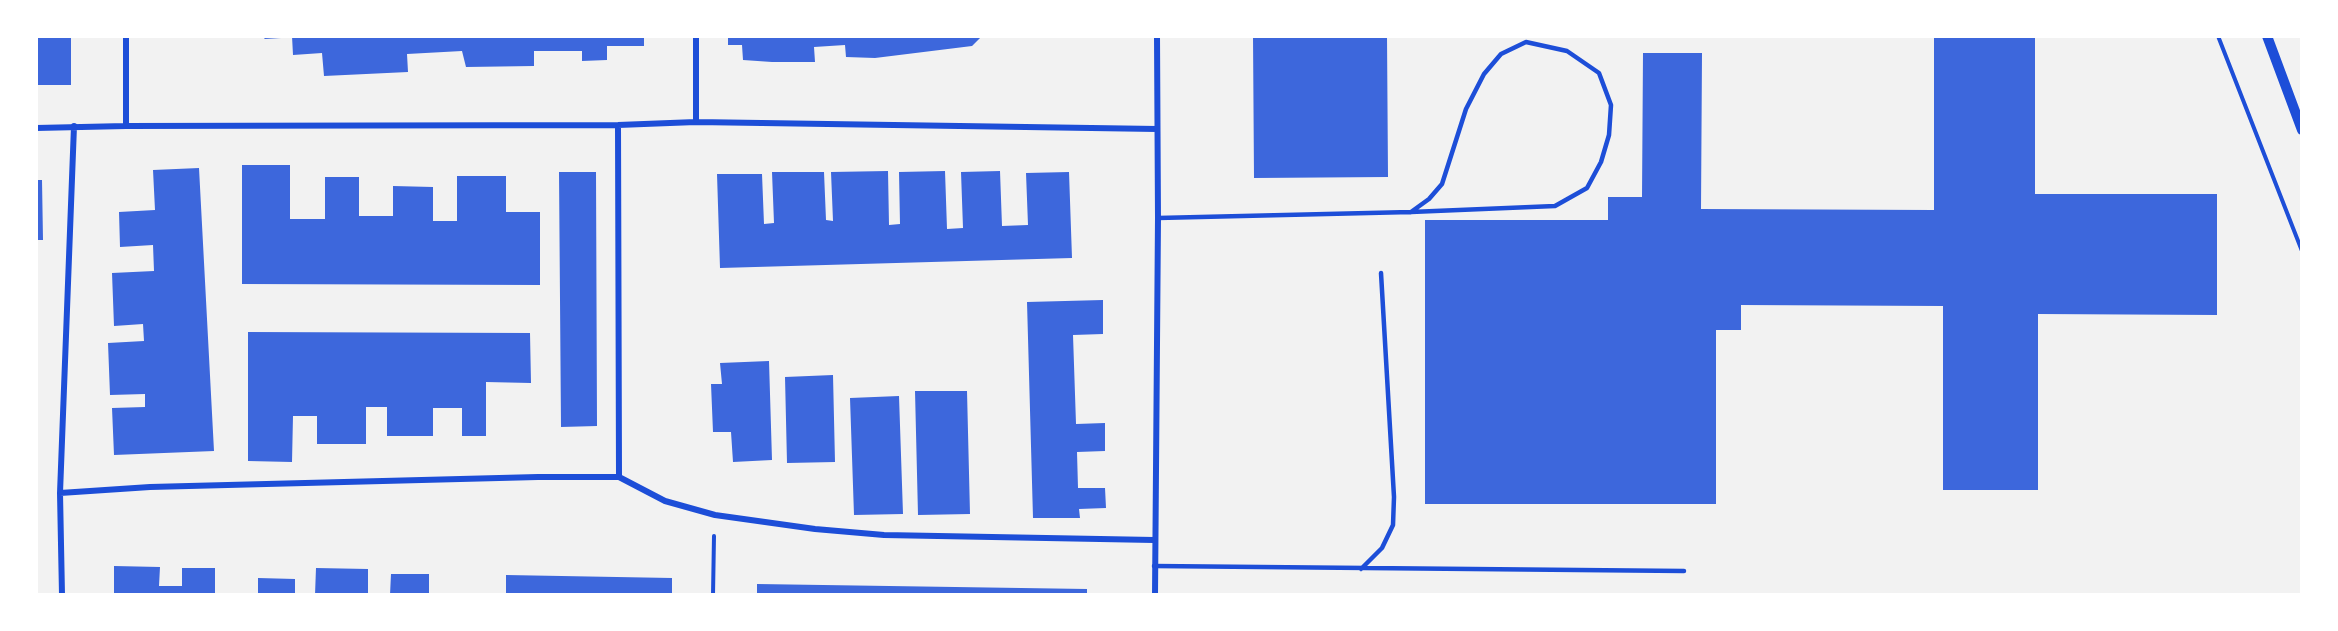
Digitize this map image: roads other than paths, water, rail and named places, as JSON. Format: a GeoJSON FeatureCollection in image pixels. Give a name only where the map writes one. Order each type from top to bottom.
{"type":"FeatureCollection","features":[{"type":"Feature","properties":{"kind":"street"},"geometry":{"type":"LineString","coordinates":[[126,36],[126,126]]}},
{"type":"Feature","properties":{"kind":"street"},"geometry":{"type":"LineString","coordinates":[[696,36],[696,122]]}},
{"type":"Feature","properties":{"kind":"street"},"geometry":{"type":"LineString","coordinates":[[1155,595],[1157,36]]}},
{"type":"Feature","properties":{"kind":"street"},"geometry":{"type":"LineString","coordinates":[[2267,36],[2302,130]]}},
{"type":"Feature","properties":{"kind":"street"},"geometry":{"type":"LineString","coordinates":[[36,128],[74,126],[618,125],[696,122],[1157,129]]}},
{"type":"Feature","properties":{"kind":"street"},"geometry":{"type":"LineString","coordinates":[[618,125],[619,477]]}},
{"type":"Feature","properties":{"kind":"street"},"geometry":{"type":"LineString","coordinates":[[62,595],[60,493],[74,126]]}},
{"type":"Feature","properties":{"kind":"street"},"geometry":{"type":"LineString","coordinates":[[60,493],[150,487],[619,477],[665,501],[715,515],[884,535],[1155,540]]}},
{"type":"Feature","properties":{"kind":"lane"},"geometry":{"type":"LineString","coordinates":[[1158,219],[1411,212],[1554,206],[1587,188],[1601,162],[1609,135],[1611,105],[1599,73],[1567,51],[1527,42],[1501,54],[1484,74],[1466,109],[1442,184],[1429,199],[1411,212]]}},
{"type":"Feature","properties":{"kind":"lane"},"geometry":{"type":"LineString","coordinates":[[1361,569],[1382,548],[1393,525],[1394,497],[1381,273]]}},
{"type":"Feature","properties":{"kind":"lane"},"geometry":{"type":"LineString","coordinates":[[1154,566],[1684,571]]}}]}
